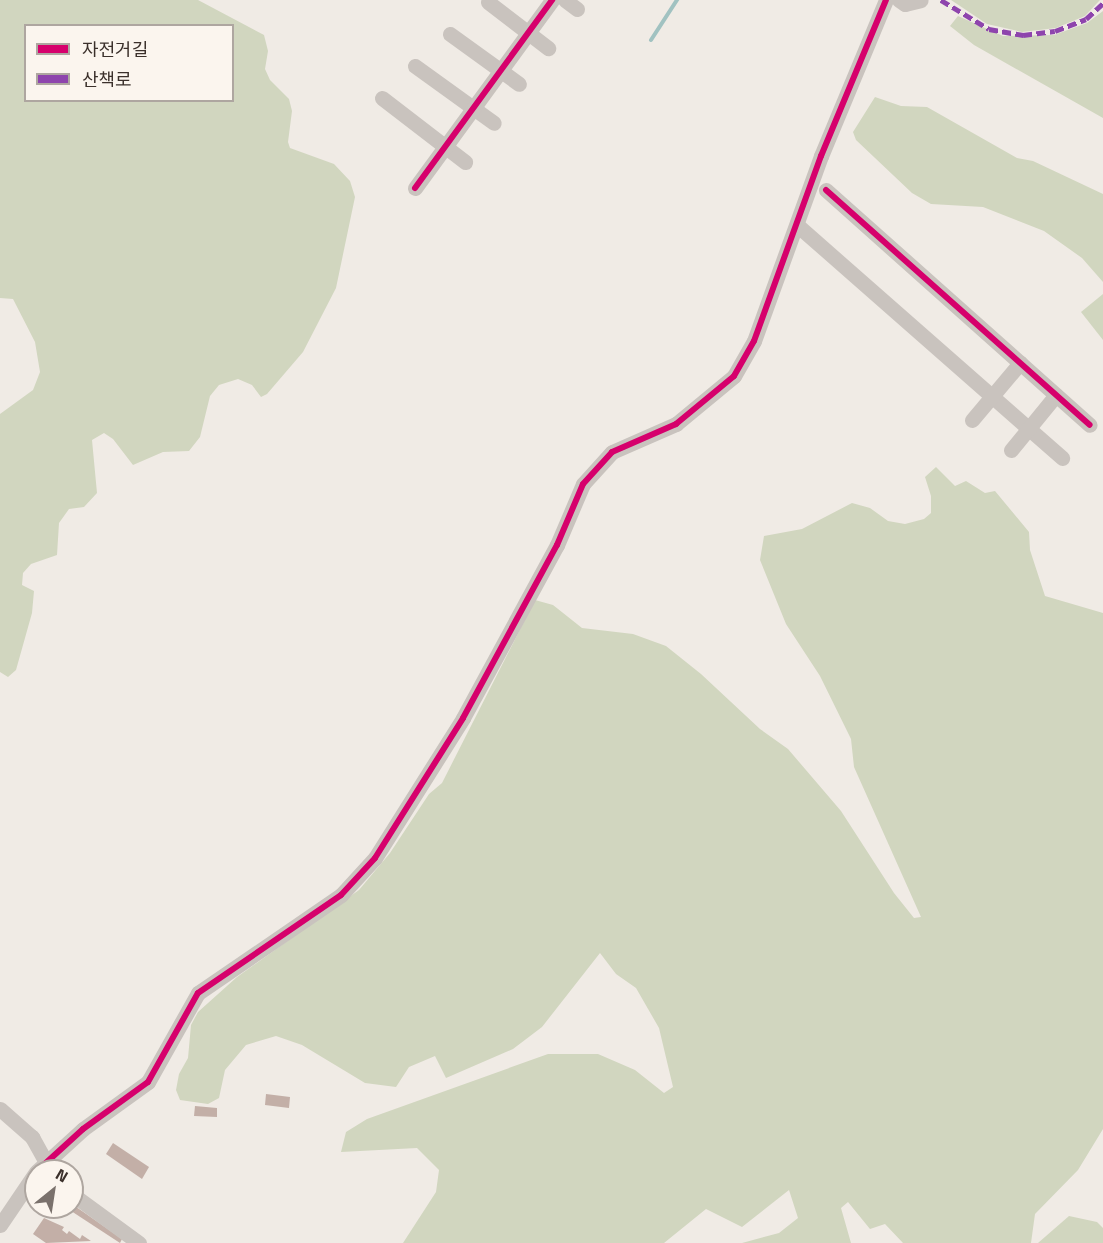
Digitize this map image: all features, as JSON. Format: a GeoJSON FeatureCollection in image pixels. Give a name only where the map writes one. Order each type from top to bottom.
{"type":"FeatureCollection","features":[{"type":"Feature","properties":{"kind":"street"},"geometry":{"type":"LineString","coordinates":[[415,188],[552,0]]}},
{"type":"Feature","properties":{"kind":"street"},"geometry":{"type":"LineString","coordinates":[[53,1159],[82,1129],[148,1082],[198,993],[341,895],[375,858],[463,718],[557,545],[584,484],[612,452],[676,423],[734,376],[754,341],[886,0]]}},
{"type":"Feature","properties":{"kind":"street"},"geometry":{"type":"LineString","coordinates":[[899,0],[904,4],[921,0]]}},
{"type":"Feature","properties":{"kind":"street"},"geometry":{"type":"LineString","coordinates":[[488,3],[548,48]]}},
{"type":"Feature","properties":{"kind":"street"},"geometry":{"type":"LineString","coordinates":[[450,34],[519,84]]}},
{"type":"Feature","properties":{"kind":"street"},"geometry":{"type":"LineString","coordinates":[[415,66],[494,123]]}},
{"type":"Feature","properties":{"kind":"street"},"geometry":{"type":"LineString","coordinates":[[382,98],[465,162]]}},
{"type":"Feature","properties":{"kind":"street"},"geometry":{"type":"LineString","coordinates":[[826,190],[1090,425]]}},
{"type":"Feature","properties":{"kind":"street"},"geometry":{"type":"LineString","coordinates":[[797,225],[1062,458]]}},
{"type":"Feature","properties":{"kind":"street"},"geometry":{"type":"LineString","coordinates":[[972,420],[1020,363]]}},
{"type":"Feature","properties":{"kind":"street"},"geometry":{"type":"LineString","coordinates":[[1011,450],[1056,395]]}},
{"type":"Feature","properties":{"kind":"street"},"geometry":{"type":"LineString","coordinates":[[0,1109],[32,1137],[40,1159]]}},
{"type":"Feature","properties":{"kind":"street"},"geometry":{"type":"LineString","coordinates":[[0,1225],[24,1194]]}},
{"type":"Feature","properties":{"kind":"street"},"geometry":{"type":"LineString","coordinates":[[84,1203],[139,1243]]}},
{"type":"Feature","properties":{"kind":"green space"},"geometry":{"type":"Polygon","coordinates":[[[0,0],[198,0],[264,35],[268,51],[265,69],[270,80],[289,99],[292,111],[288,142],[290,148],[334,164],[350,181],[355,197],[336,288],[303,352],[267,394],[261,397],[252,385],[238,379],[219,385],[210,396],[200,437],[189,451],[163,452],[133,465],[113,439],[104,433],[92,440],[97,493],[84,507],[69,509],[59,523],[57,555],[31,564],[23,573],[22,585],[34,591],[32,613],[16,670],[8,677],[0,672],[0,414],[33,390],[40,372],[35,342],[13,299],[0,298],[0,0]]]}},
{"type":"Feature","properties":{"kind":"green space"},"geometry":{"type":"Polygon","coordinates":[[[951,0],[1100,0],[1085,16],[1056,28],[1022,32],[987,24],[951,0]]]}},
{"type":"Feature","properties":{"kind":"green space"},"geometry":{"type":"Polygon","coordinates":[[[1103,11],[1103,118],[974,45],[950,26],[958,16],[1003,36],[1054,35],[1087,23],[1103,11]]]}},
{"type":"Feature","properties":{"kind":"green space"},"geometry":{"type":"Polygon","coordinates":[[[875,97],[901,106],[927,107],[1017,158],[1033,161],[1103,194],[1103,282],[1082,258],[1044,231],[983,207],[931,204],[912,193],[856,140],[853,132],[875,97]]]}},
{"type":"Feature","properties":{"kind":"green space"},"geometry":{"type":"Polygon","coordinates":[[[1103,294],[1103,340],[1081,312],[1103,294]]]}},
{"type":"Feature","properties":{"kind":"green space"},"geometry":{"type":"Polygon","coordinates":[[[936,467],[955,486],[966,481],[985,493],[995,491],[1029,532],[1030,550],[1045,596],[1103,613],[1103,1129],[1078,1170],[1035,1214],[1031,1243],[903,1243],[885,1224],[870,1229],[848,1202],[841,1208],[851,1243],[742,1243],[779,1233],[798,1218],[789,1190],[742,1227],[706,1209],[664,1243],[403,1243],[436,1192],[439,1170],[417,1148],[341,1152],[346,1132],[367,1119],[548,1054],[598,1054],[635,1070],[664,1093],[673,1087],[659,1028],[636,988],[616,974],[600,953],[542,1027],[513,1049],[446,1078],[435,1056],[409,1067],[396,1087],[365,1083],[302,1045],[276,1036],[246,1045],[225,1070],[219,1098],[208,1104],[180,1100],[176,1090],[179,1074],[188,1058],[191,1025],[198,1012],[237,977],[359,890],[390,853],[429,794],[442,783],[535,600],[553,605],[582,628],[633,634],[666,646],[701,674],[760,729],[788,749],[841,811],[894,893],[914,918],[921,917],[854,767],[851,739],[820,676],[786,624],[760,560],[764,536],[802,529],[852,503],[870,508],[888,521],[905,524],[924,519],[931,513],[931,496],[925,477],[936,467]]]}},
{"type":"Feature","properties":{"kind":"green space"},"geometry":{"type":"Polygon","coordinates":[[[1069,1216],[1097,1222],[1103,1228],[1103,1243],[1038,1243],[1069,1216]]]}},
{"type":"Feature","properties":{"kind":"building"},"geometry":{"type":"Polygon","coordinates":[[[266,1094],[290,1097],[289,1108],[265,1105],[266,1094]]]}},
{"type":"Feature","properties":{"kind":"building"},"geometry":{"type":"Polygon","coordinates":[[[195,1106],[217,1108],[217,1117],[194,1116],[195,1106]]]}},
{"type":"Feature","properties":{"kind":"building"},"geometry":{"type":"Polygon","coordinates":[[[113,1143],[149,1167],[142,1179],[106,1154],[113,1143]]]}},
{"type":"Feature","properties":{"kind":"building"},"geometry":{"type":"Polygon","coordinates":[[[84,1212],[122,1239],[120,1243],[83,1219],[84,1212]]]}},
{"type":"Feature","properties":{"kind":"building"},"geometry":{"type":"Polygon","coordinates":[[[43,1219],[46,1219],[64,1227],[62,1230],[67,1234],[69,1231],[80,1239],[82,1235],[91,1241],[46,1243],[33,1234],[43,1219]]]}},
{"type":"Feature","properties":{"kind":"waterway"},"geometry":{"type":"LineString","coordinates":[[651,40],[677,0]]}},
{"type":"Feature","properties":{"kind":"marked path"},"geometry":{"type":"LineString","coordinates":[[941,0],[989,29],[1023,35],[1055,31],[1086,19],[1103,3]]}},
{"type":"Feature","properties":{"kind":"cycle path"},"geometry":{"type":"LineString","coordinates":[[415,188],[552,0]]}},
{"type":"Feature","properties":{"kind":"cycle path"},"geometry":{"type":"LineString","coordinates":[[50,1159],[83,1129],[148,1082],[198,993],[341,895],[375,858],[463,718],[557,545],[583,484],[612,452],[676,424],[734,376],[754,341],[821,156],[886,0]]}},
{"type":"Feature","properties":{"kind":"cycle path"},"geometry":{"type":"LineString","coordinates":[[826,190],[1090,425]]}}]}
